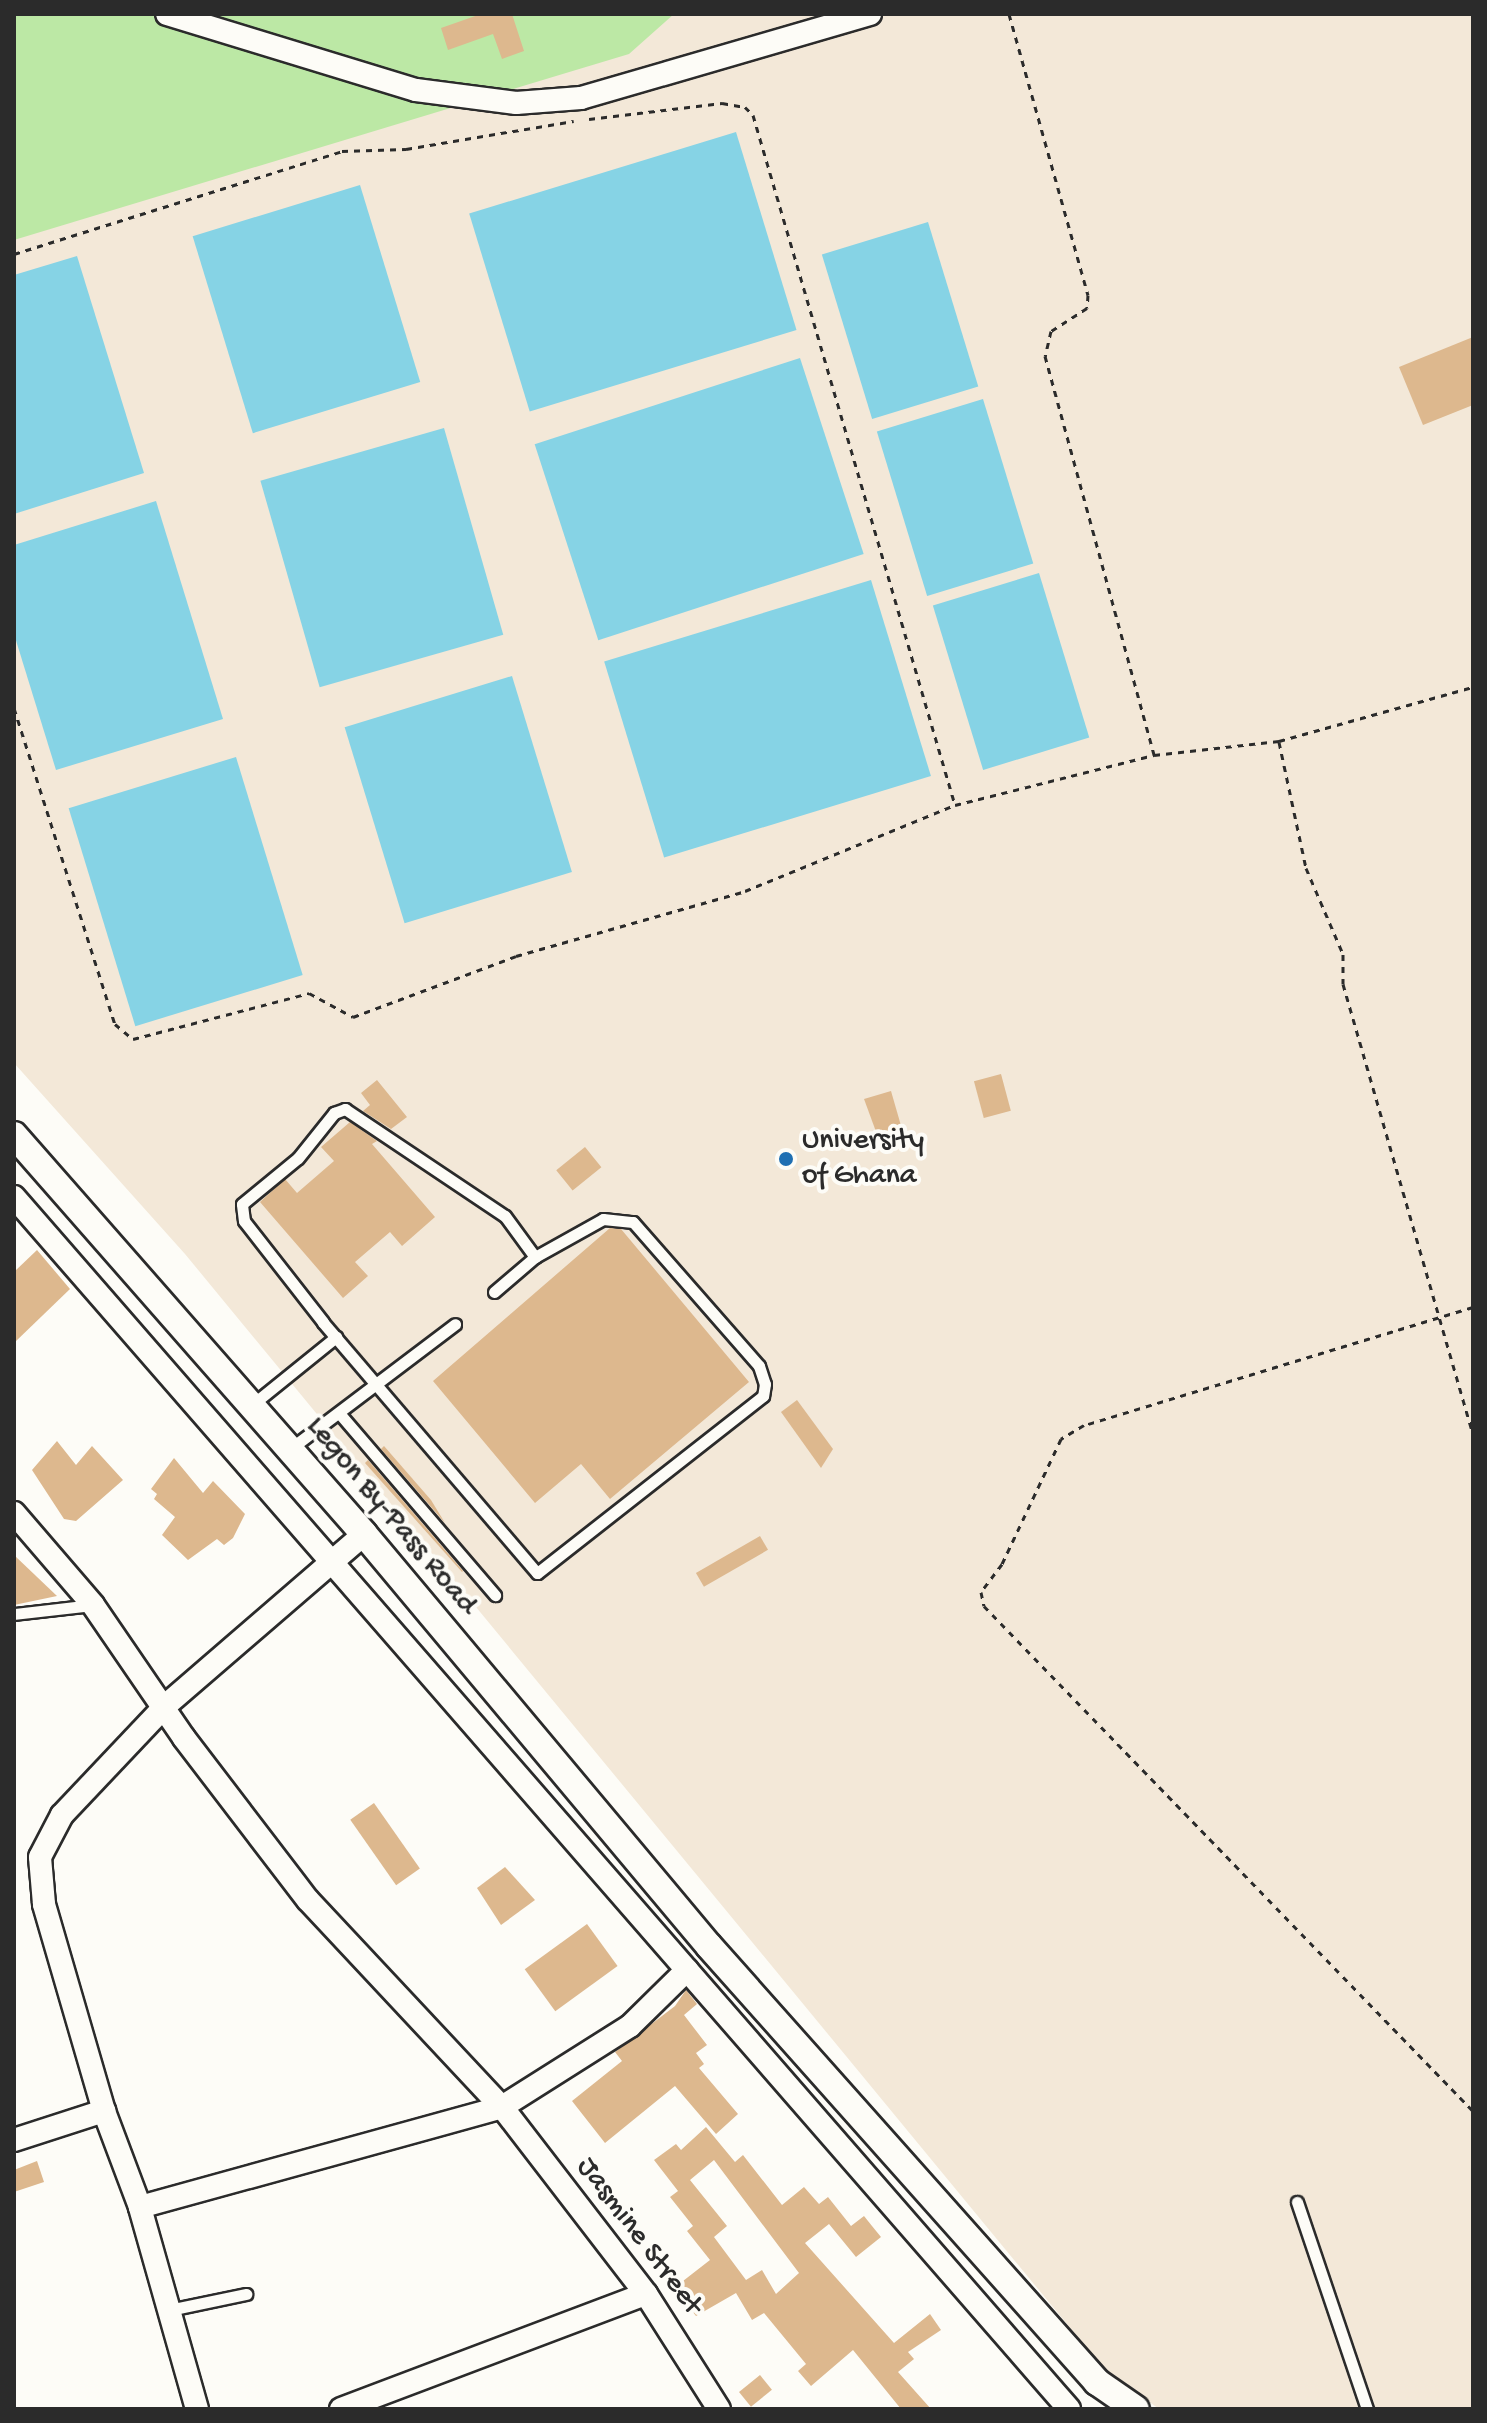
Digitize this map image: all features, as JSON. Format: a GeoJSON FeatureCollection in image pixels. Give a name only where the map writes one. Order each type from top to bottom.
{"type":"FeatureCollection","features":[{"type":"Feature","properties":{"kind":"street"},"geometry":{"type":"LineString","coordinates":[[167,14],[416,90],[516,103],[581,98],[870,14]]}},
{"type":"Feature","properties":{"kind":"street","name":"Legon By-Pass Road"},"geometry":{"type":"LineString","coordinates":[[14,1135],[253,1404],[709,1946],[1097,2382],[1136,2409]]}},
{"type":"Feature","properties":{"kind":"street"},"geometry":{"type":"LineString","coordinates":[[14,1197],[1069,2409]]}},
{"type":"Feature","properties":{"kind":"street","name":"Jasmine Street"},"geometry":{"type":"LineString","coordinates":[[14,1513],[93,1605],[308,1900],[502,2107],[646,2294],[719,2409]]}},
{"type":"Feature","properties":{"kind":"street"},"geometry":{"type":"LineString","coordinates":[[197,2409],[140,2207],[104,2111],[44,1904],[40,1857],[62,1815],[165,1706],[364,1534]]}},
{"type":"Feature","properties":{"kind":"street"},"geometry":{"type":"LineString","coordinates":[[140,2207],[502,2107],[630,2026],[687,1970]]}},
{"type":"Feature","properties":{"kind":"street"},"geometry":{"type":"LineString","coordinates":[[14,2140],[104,2111]]}},
{"type":"Feature","properties":{"kind":"street"},"geometry":{"type":"LineString","coordinates":[[341,2409],[646,2294]]}},
{"type":"Feature","properties":{"kind":"lane"},"geometry":{"type":"LineString","coordinates":[[494,1292],[535,1257],[603,1219],[633,1222],[759,1366],[763,1396],[537,1573],[336,1337],[244,1221],[242,1204],[298,1158],[334,1113],[355,1111],[505,1216],[535,1257]]}},
{"type":"Feature","properties":{"kind":"lane"},"geometry":{"type":"LineString","coordinates":[[290,1449],[455,1324]]}},
{"type":"Feature","properties":{"kind":"lane"},"geometry":{"type":"LineString","coordinates":[[253,1404],[336,1337]]}},
{"type":"Feature","properties":{"kind":"lane"},"geometry":{"type":"LineString","coordinates":[[339,1413],[495,1595]]}},
{"type":"Feature","properties":{"kind":"lane"},"geometry":{"type":"LineString","coordinates":[[14,1614],[93,1605]]}},
{"type":"Feature","properties":{"kind":"lane"},"geometry":{"type":"LineString","coordinates":[[1297,2202],[1367,2409]]}},
{"type":"Feature","properties":{"kind":"lane"},"geometry":{"type":"LineString","coordinates":[[169,2310],[246,2294]]}},
{"type":"Feature","properties":{"kind":"path"},"geometry":{"type":"LineString","coordinates":[[1009,14],[1088,295],[1087,308],[1051,331],[1045,356],[1154,755]]}},
{"type":"Feature","properties":{"kind":"path"},"geometry":{"type":"LineString","coordinates":[[14,254],[342,151],[406,149],[722,103],[745,107],[753,115],[955,805]]}},
{"type":"Feature","properties":{"kind":"path"},"geometry":{"type":"LineString","coordinates":[[14,708],[115,1024],[133,1039],[309,993],[353,1017],[516,956],[745,891],[955,805],[1154,755],[1279,741],[1473,687]]}},
{"type":"Feature","properties":{"kind":"path"},"geometry":{"type":"LineString","coordinates":[[1279,741],[1306,868],[1343,954],[1343,984],[1473,1433]]}},
{"type":"Feature","properties":{"kind":"path"},"geometry":{"type":"LineString","coordinates":[[1473,1307],[1084,1425],[1061,1439],[1002,1564],[981,1592],[984,1606],[1473,2111]]}},
{"type":"Feature","properties":{"kind":"shaded area","name":"University of Ghana"},"geometry":{"type":"Polygon","coordinates":[[[14,14],[1473,14],[1473,2409],[1159,2409],[1104,2369],[185,1254],[14,1063],[14,14]]]}},
{"type":"Feature","properties":{"kind":"green space"},"geometry":{"type":"Polygon","coordinates":[[[14,14],[674,14],[629,54],[14,240],[14,14]]]}},
{"type":"Feature","properties":{"kind":"water"},"geometry":{"type":"Polygon","coordinates":[[[736,132],[797,330],[530,412],[469,214],[736,132]]]}},
{"type":"Feature","properties":{"kind":"water"},"geometry":{"type":"Polygon","coordinates":[[[360,185],[420,382],[253,433],[193,236],[360,185]]]}},
{"type":"Feature","properties":{"kind":"water"},"geometry":{"type":"Polygon","coordinates":[[[928,222],[978,386],[872,419],[822,254],[928,222]]]}},
{"type":"Feature","properties":{"kind":"water"},"geometry":{"type":"Polygon","coordinates":[[[77,256],[144,473],[14,514],[14,275],[77,256]]]}},
{"type":"Feature","properties":{"kind":"water"},"geometry":{"type":"Polygon","coordinates":[[[800,358],[864,554],[598,640],[535,444],[800,358]]]}},
{"type":"Feature","properties":{"kind":"water"},"geometry":{"type":"Polygon","coordinates":[[[983,399],[1033,563],[927,596],[877,431],[983,399]]]}},
{"type":"Feature","properties":{"kind":"water"},"geometry":{"type":"Polygon","coordinates":[[[444,428],[503,635],[320,687],[260,481],[444,428]]]}},
{"type":"Feature","properties":{"kind":"water"},"geometry":{"type":"Polygon","coordinates":[[[156,501],[223,719],[56,770],[14,634],[14,545],[156,501]]]}},
{"type":"Feature","properties":{"kind":"water"},"geometry":{"type":"Polygon","coordinates":[[[1039,573],[1089,737],[983,770],[933,605],[1039,573]]]}},
{"type":"Feature","properties":{"kind":"water"},"geometry":{"type":"Polygon","coordinates":[[[871,580],[931,776],[664,858],[604,662],[871,580]]]}},
{"type":"Feature","properties":{"kind":"water"},"geometry":{"type":"Polygon","coordinates":[[[512,676],[572,872],[405,923],[345,727],[512,676]]]}},
{"type":"Feature","properties":{"kind":"water"},"geometry":{"type":"Polygon","coordinates":[[[236,757],[303,975],[135,1026],[69,808],[236,757]]]}},
{"type":"Feature","properties":{"kind":"building"},"geometry":{"type":"Polygon","coordinates":[[[481,14],[512,14],[524,51],[502,59],[493,34],[448,50],[441,28],[481,14]]]}},
{"type":"Feature","properties":{"kind":"building"},"geometry":{"type":"Polygon","coordinates":[[[1473,337],[1473,405],[1423,425],[1399,367],[1473,337]]]}},
{"type":"Feature","properties":{"kind":"building"},"geometry":{"type":"Polygon","coordinates":[[[1001,1074],[1011,1111],[984,1118],[974,1081],[1001,1074]]]}},
{"type":"Feature","properties":{"kind":"building"},"geometry":{"type":"Polygon","coordinates":[[[377,1080],[407,1117],[391,1129],[363,1111],[370,1105],[361,1093],[377,1080]]]}},
{"type":"Feature","properties":{"kind":"building"},"geometry":{"type":"Polygon","coordinates":[[[891,1091],[906,1143],[882,1148],[864,1099],[891,1091]]]}},
{"type":"Feature","properties":{"kind":"building"},"geometry":{"type":"Polygon","coordinates":[[[350,1122],[377,1141],[372,1144],[435,1217],[402,1246],[390,1232],[355,1262],[368,1276],[343,1298],[260,1202],[285,1179],[297,1193],[334,1161],[321,1147],[350,1122]]]}},
{"type":"Feature","properties":{"kind":"building"},"geometry":{"type":"Polygon","coordinates":[[[585,1147],[601,1167],[573,1190],[556,1170],[585,1147]]]}},
{"type":"Feature","properties":{"kind":"building"},"geometry":{"type":"Polygon","coordinates":[[[610,1228],[621,1229],[749,1382],[610,1499],[581,1464],[535,1503],[433,1381],[610,1228]]]}},
{"type":"Feature","properties":{"kind":"building"},"geometry":{"type":"Polygon","coordinates":[[[37,1250],[70,1289],[14,1343],[14,1272],[37,1250]]]}},
{"type":"Feature","properties":{"kind":"building"},"geometry":{"type":"Polygon","coordinates":[[[797,1400],[833,1449],[821,1468],[781,1412],[797,1400]]]}},
{"type":"Feature","properties":{"kind":"building"},"geometry":{"type":"Polygon","coordinates":[[[57,1441],[76,1465],[92,1446],[123,1480],[76,1521],[64,1519],[32,1470],[57,1441]]]}},
{"type":"Feature","properties":{"kind":"building"},"geometry":{"type":"Polygon","coordinates":[[[384,1446],[431,1500],[445,1523],[381,1449],[384,1446]]]}},
{"type":"Feature","properties":{"kind":"building"},"geometry":{"type":"Polygon","coordinates":[[[174,1458],[203,1493],[213,1481],[245,1514],[233,1538],[224,1545],[217,1539],[188,1560],[162,1535],[175,1517],[154,1499],[157,1494],[151,1489],[174,1458]]]}},
{"type":"Feature","properties":{"kind":"building"},"geometry":{"type":"Polygon","coordinates":[[[368,1460],[463,1571],[462,1572],[365,1463],[368,1460]]]}},
{"type":"Feature","properties":{"kind":"building"},"geometry":{"type":"Polygon","coordinates":[[[760,1536],[768,1550],[704,1587],[696,1573],[760,1536]]]}},
{"type":"Feature","properties":{"kind":"building"},"geometry":{"type":"Polygon","coordinates":[[[14,1555],[57,1596],[14,1605],[14,1555]]]}},
{"type":"Feature","properties":{"kind":"building"},"geometry":{"type":"Polygon","coordinates":[[[374,1803],[420,1869],[396,1885],[350,1820],[374,1803]]]}},
{"type":"Feature","properties":{"kind":"building"},"geometry":{"type":"Polygon","coordinates":[[[505,1867],[535,1900],[501,1925],[477,1888],[505,1867]]]}},
{"type":"Feature","properties":{"kind":"building"},"geometry":{"type":"Polygon","coordinates":[[[587,1924],[618,1966],[555,2011],[525,1969],[587,1924]]]}},
{"type":"Feature","properties":{"kind":"building"},"geometry":{"type":"Polygon","coordinates":[[[686,1990],[697,2004],[684,2015],[707,2045],[696,2053],[704,2064],[699,2068],[738,2114],[716,2134],[675,2086],[605,2143],[572,2101],[622,2061],[615,2052],[675,2006],[686,1990]]]}},
{"type":"Feature","properties":{"kind":"building"},"geometry":{"type":"Polygon","coordinates":[[[706,2127],[735,2162],[743,2155],[782,2205],[804,2187],[819,2204],[828,2197],[851,2226],[864,2216],[881,2237],[856,2257],[829,2224],[805,2243],[894,2343],[930,2314],[941,2330],[908,2352],[914,2359],[898,2372],[931,2409],[901,2409],[853,2350],[811,2386],[798,2371],[806,2364],[764,2313],[752,2320],[736,2293],[696,2316],[674,2288],[710,2260],[687,2231],[693,2226],[670,2197],[678,2191],[654,2160],[676,2144],[681,2150],[706,2127]],[[714,2160],[690,2180],[727,2226],[714,2237],[746,2280],[762,2270],[776,2294],[799,2273],[714,2160]]]}},
{"type":"Feature","properties":{"kind":"building"},"geometry":{"type":"Polygon","coordinates":[[[37,2161],[44,2182],[14,2192],[14,2170],[37,2161]]]}},
{"type":"Feature","properties":{"kind":"building"},"geometry":{"type":"Polygon","coordinates":[[[760,2375],[772,2390],[751,2407],[739,2392],[760,2375]]]}},
{"type":"Feature","properties":{"kind":"place","name":"University of Ghana"},"geometry":{"type":"Point","coordinates":[786,1159]}}]}
